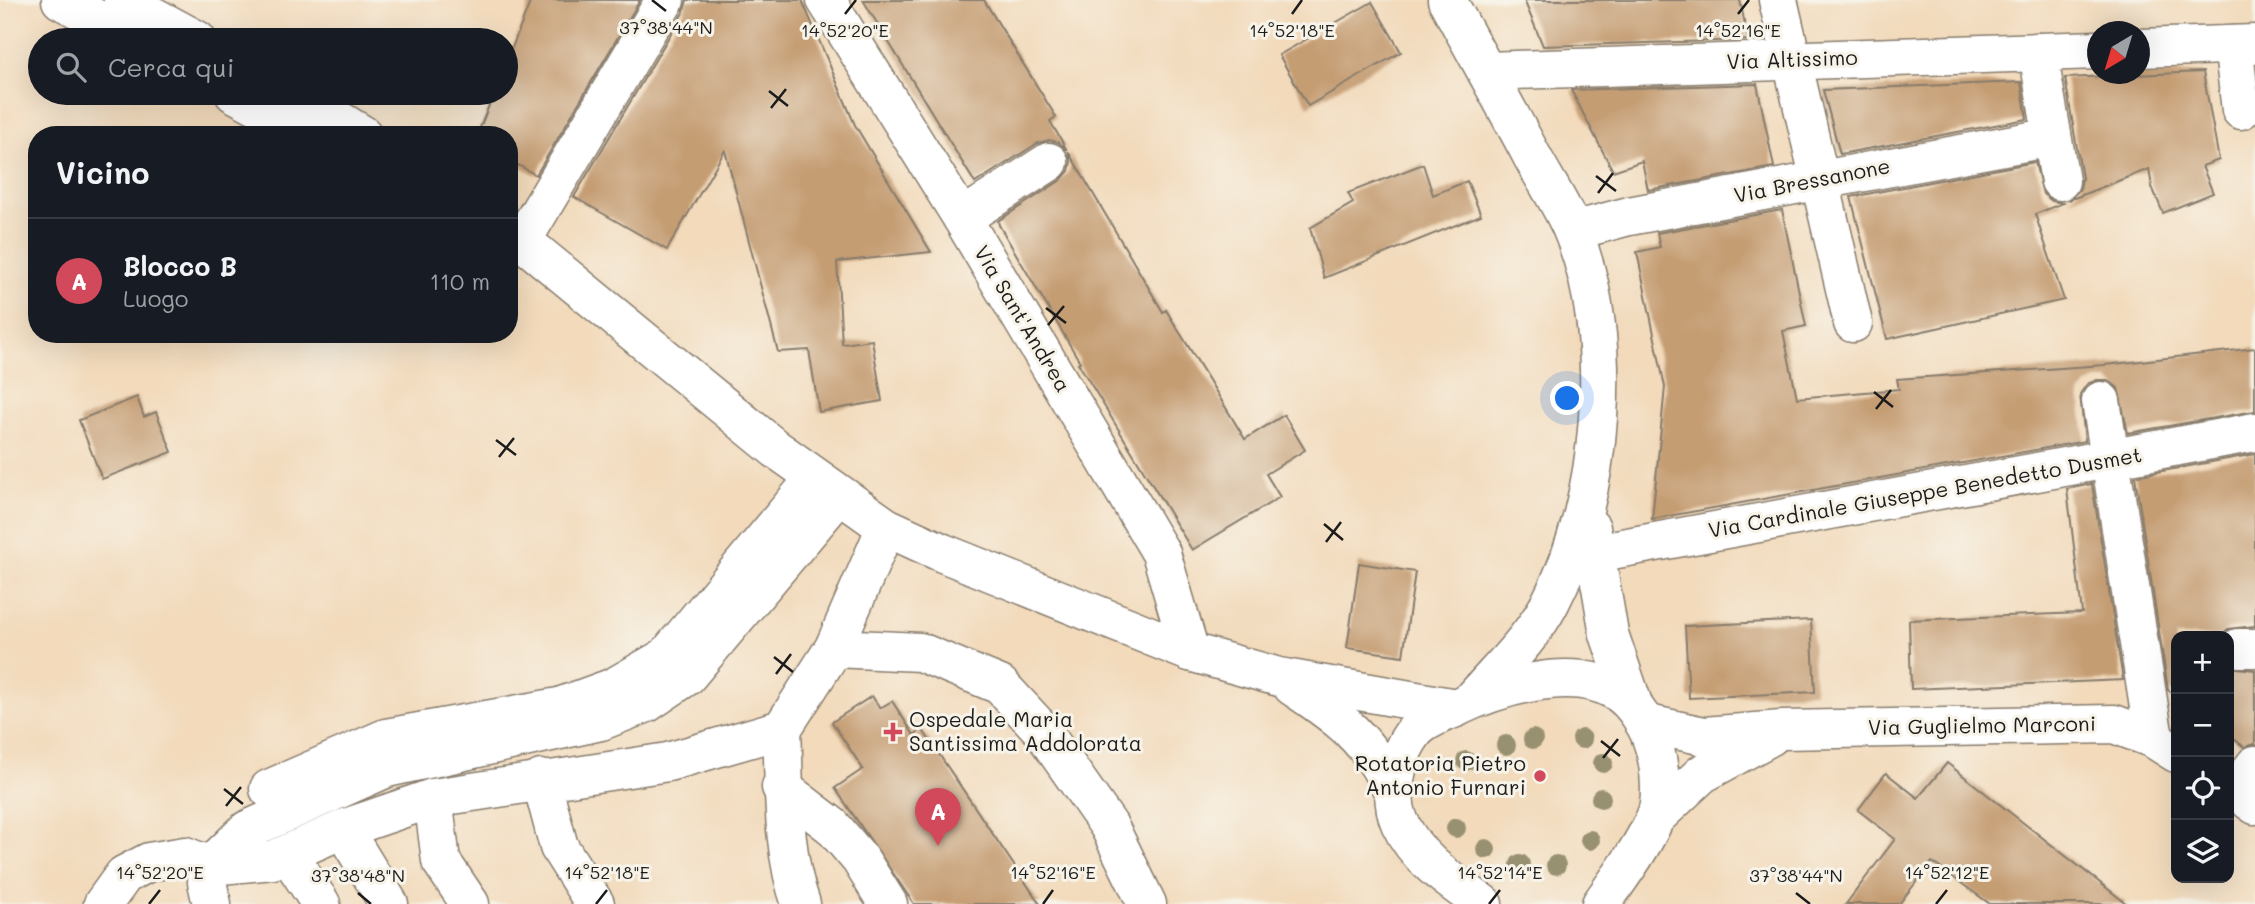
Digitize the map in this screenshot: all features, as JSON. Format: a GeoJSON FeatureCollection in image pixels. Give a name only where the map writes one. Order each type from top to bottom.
{"type":"FeatureCollection","features":[{"type":"Feature","properties":{"kind":"street"},"geometry":{"type":"LineString","coordinates":[[61,0],[114,28]]}},
{"type":"Feature","properties":{"kind":"street"},"geometry":{"type":"LineString","coordinates":[[123,0],[175,28]]}},
{"type":"Feature","properties":{"kind":"street"},"geometry":{"type":"LineString","coordinates":[[518,228],[665,0]]}},
{"type":"Feature","properties":{"kind":"street","name":"Via Sant'Andrea"},"geometry":{"type":"LineString","coordinates":[[826,0],[961,218],[1161,553],[1190,652]]}},
{"type":"Feature","properties":{"kind":"street"},"geometry":{"type":"LineString","coordinates":[[1447,0],[1573,231],[1587,276],[1598,347],[1596,419],[1588,502],[1609,634],[1639,715],[1652,739],[1659,766],[1657,816]]}},
{"type":"Feature","properties":{"kind":"street"},"geometry":{"type":"LineString","coordinates":[[1778,0],[1853,323]]}},
{"type":"Feature","properties":{"kind":"street"},"geometry":{"type":"LineString","coordinates":[[2150,48],[2244,44],[2241,110]]}},
{"type":"Feature","properties":{"kind":"street","name":"Via Altissimo"},"geometry":{"type":"LineString","coordinates":[[1486,71],[2087,50]]}},
{"type":"Feature","properties":{"kind":"street"},"geometry":{"type":"LineString","coordinates":[[2038,52],[2060,181]]}},
{"type":"Feature","properties":{"kind":"street"},"geometry":{"type":"LineString","coordinates":[[257,105],[296,126]]}},
{"type":"Feature","properties":{"kind":"street"},"geometry":{"type":"LineString","coordinates":[[314,105],[348,126]]}},
{"type":"Feature","properties":{"kind":"street","name":"Via Bressanone"},"geometry":{"type":"LineString","coordinates":[[1573,231],[1629,216],[2052,137]]}},
{"type":"Feature","properties":{"kind":"street"},"geometry":{"type":"LineString","coordinates":[[961,218],[1049,162]]}},
{"type":"Feature","properties":{"kind":"street"},"geometry":{"type":"LineString","coordinates":[[518,237],[827,487],[886,527],[943,553],[1190,652],[1279,677],[1465,703]]}},
{"type":"Feature","properties":{"kind":"street"},"geometry":{"type":"LineString","coordinates":[[2101,401],[2165,746]]}},
{"type":"Feature","properties":{"kind":"street","name":"Via Cardinale Giuseppe Benedetto Dusmet"},"geometry":{"type":"LineString","coordinates":[[1595,553],[2255,432]]}},
{"type":"Feature","properties":{"kind":"street"},"geometry":{"type":"LineString","coordinates":[[269,789],[386,737],[558,707],[614,687],[646,670],[666,657],[827,487]]}},
{"type":"Feature","properties":{"kind":"street"},"geometry":{"type":"LineString","coordinates":[[212,904],[207,882],[210,866],[247,831],[387,768],[601,721],[655,698],[687,676],[827,487]]}},
{"type":"Feature","properties":{"kind":"street"},"geometry":{"type":"LineString","coordinates":[[1465,703],[1531,632],[1550,604],[1588,502]]}},
{"type":"Feature","properties":{"kind":"street"},"geometry":{"type":"LineString","coordinates":[[801,904],[791,875],[781,787],[782,729],[834,648],[886,527]]}},
{"type":"Feature","properties":{"kind":"street"},"geometry":{"type":"LineString","coordinates":[[834,648],[920,652],[1000,685],[1041,729],[1109,826],[1147,904]]}},
{"type":"Feature","properties":{"kind":"street"},"geometry":{"type":"LineString","coordinates":[[1279,677],[1344,720],[1374,754],[1394,793],[1399,820],[1441,886],[1483,904]]}},
{"type":"Feature","properties":{"kind":"street"},"geometry":{"type":"LineString","coordinates":[[1394,793],[1400,757],[1415,730],[1465,703],[1513,684],[1580,680],[1613,690],[1639,715]]}},
{"type":"Feature","properties":{"kind":"street","name":"Via Guglielmo Marconi"},"geometry":{"type":"LineString","coordinates":[[1639,715],[1704,736],[1782,730],[2115,724],[2165,746]]}},
{"type":"Feature","properties":{"kind":"street"},"geometry":{"type":"LineString","coordinates":[[103,904],[124,875],[149,862],[185,856],[210,866],[249,864],[288,854],[333,834],[433,798],[541,779],[668,762],[782,729]]}},
{"type":"Feature","properties":{"kind":"street"},"geometry":{"type":"LineString","coordinates":[[1601,904],[1657,816],[1702,774],[1782,730]]}},
{"type":"Feature","properties":{"kind":"street"},"geometry":{"type":"LineString","coordinates":[[541,779],[559,847],[595,904]]}},
{"type":"Feature","properties":{"kind":"street"},"geometry":{"type":"LineString","coordinates":[[781,787],[832,825],[860,859],[888,904]]}},
{"type":"Feature","properties":{"kind":"street"},"geometry":{"type":"LineString","coordinates":[[433,798],[441,861],[470,904]]}},
{"type":"Feature","properties":{"kind":"street"},"geometry":{"type":"LineString","coordinates":[[333,834],[366,904]]}},
{"type":"Feature","properties":{"kind":"street"},"geometry":{"type":"LineString","coordinates":[[333,834],[389,904]]}},
{"type":"Feature","properties":{"kind":"street"},"geometry":{"type":"LineString","coordinates":[[288,854],[321,904]]}},
{"type":"Feature","properties":{"kind":"building"},"geometry":{"type":"Polygon","coordinates":[[[531,0],[640,0],[536,175],[518,165],[518,126],[481,126],[489,105],[518,105],[518,33],[531,0]]]}},
{"type":"Feature","properties":{"kind":"building"},"geometry":{"type":"Polygon","coordinates":[[[687,0],[802,0],[855,125],[931,252],[837,262],[842,344],[872,340],[882,401],[819,412],[809,350],[778,352],[725,150],[667,250],[574,197],[684,11],[687,0]]]}},
{"type":"Feature","properties":{"kind":"building"},"geometry":{"type":"Polygon","coordinates":[[[863,0],[984,0],[1056,117],[1050,121],[1067,150],[1058,142],[1049,140],[1038,143],[975,183],[863,0]]]}},
{"type":"Feature","properties":{"kind":"building"},"geometry":{"type":"Polygon","coordinates":[[[1524,0],[1740,0],[1748,40],[1543,46],[1524,0]]]}},
{"type":"Feature","properties":{"kind":"building"},"geometry":{"type":"Polygon","coordinates":[[[1372,2],[1401,52],[1308,106],[1279,55],[1372,2]]]}},
{"type":"Feature","properties":{"kind":"building"},"geometry":{"type":"Polygon","coordinates":[[[2203,72],[2219,160],[2202,166],[2213,193],[2163,213],[2152,187],[2149,169],[2069,200],[2080,189],[2082,178],[2065,78],[2087,77],[2087,84],[2150,84],[2150,74],[2203,72]]]}},
{"type":"Feature","properties":{"kind":"building"},"geometry":{"type":"Polygon","coordinates":[[[2021,82],[2027,119],[1840,154],[1823,90],[2021,82]]]}},
{"type":"Feature","properties":{"kind":"building"},"geometry":{"type":"Polygon","coordinates":[[[1757,84],[1774,167],[1648,190],[1642,161],[1613,171],[1571,90],[1757,84]]]}},
{"type":"Feature","properties":{"kind":"building"},"geometry":{"type":"Polygon","coordinates":[[[1068,151],[1163,312],[1166,310],[1245,439],[1284,415],[1305,450],[1266,474],[1280,497],[1192,550],[1078,363],[1080,362],[999,225],[998,221],[1061,180],[1069,171],[1071,162],[1068,151]]]}},
{"type":"Feature","properties":{"kind":"building"},"geometry":{"type":"Polygon","coordinates":[[[2035,162],[2043,194],[2052,201],[2063,203],[2035,214],[2064,300],[1887,339],[1851,197],[2035,162]]]}},
{"type":"Feature","properties":{"kind":"building"},"geometry":{"type":"Polygon","coordinates":[[[1423,164],[1433,195],[1467,181],[1481,215],[1324,278],[1310,228],[1353,203],[1348,193],[1423,164]]]}},
{"type":"Feature","properties":{"kind":"building"},"geometry":{"type":"Polygon","coordinates":[[[1782,210],[1806,326],[1783,331],[1797,398],[1899,389],[1897,379],[2105,365],[2255,348],[2255,411],[2128,433],[2118,388],[2108,380],[2097,380],[2087,384],[2080,394],[2085,441],[1652,519],[1665,387],[1637,252],[1660,247],[1657,233],[1782,210]]]}},
{"type":"Feature","properties":{"kind":"building"},"geometry":{"type":"Polygon","coordinates":[[[137,397],[144,417],[156,412],[172,452],[102,479],[79,420],[137,397]]]}},
{"type":"Feature","properties":{"kind":"building"},"geometry":{"type":"Polygon","coordinates":[[[2255,454],[2255,626],[2226,631],[2171,631],[2171,692],[2168,690],[2135,476],[2255,454]]]}},
{"type":"Feature","properties":{"kind":"building"},"geometry":{"type":"Polygon","coordinates":[[[2092,484],[2123,680],[1911,689],[1909,620],[2082,613],[2067,489],[2092,484]]]}},
{"type":"Feature","properties":{"kind":"building"},"geometry":{"type":"Polygon","coordinates":[[[1359,563],[1415,572],[1403,656],[1347,648],[1359,563]]]}},
{"type":"Feature","properties":{"kind":"building"},"geometry":{"type":"Polygon","coordinates":[[[1811,620],[1815,692],[1689,698],[1685,626],[1811,620]]]}},
{"type":"Feature","properties":{"kind":"building"},"geometry":{"type":"Polygon","coordinates":[[[2234,668],[2255,670],[2255,744],[2244,747],[2234,739],[2234,668]]]}},
{"type":"Feature","properties":{"kind":"building"},"geometry":{"type":"Polygon","coordinates":[[[872,696],[880,708],[892,701],[914,735],[922,729],[1040,904],[914,904],[835,788],[863,769],[832,722],[872,696]]]}},
{"type":"Feature","properties":{"kind":"building"},"geometry":{"type":"Polygon","coordinates":[[[1947,763],[2127,904],[1990,904],[1932,862],[1899,904],[1846,904],[1895,839],[1858,810],[1886,773],[1918,798],[1947,763]]]}},
{"type":"Feature","properties":{"kind":"place","name":"Ospedale Maria Santissima Addolorata"},"geometry":{"type":"Point","coordinates":[893,732]}},
{"type":"Feature","properties":{"kind":"place","name":"Rotatoria Pietro Antonio Furnari"},"geometry":{"type":"Point","coordinates":[1540,776]}},
{"type":"Feature","properties":{"kind":"place","name":"Blocco B"},"geometry":{"type":"Point","coordinates":[938,846]}}]}
